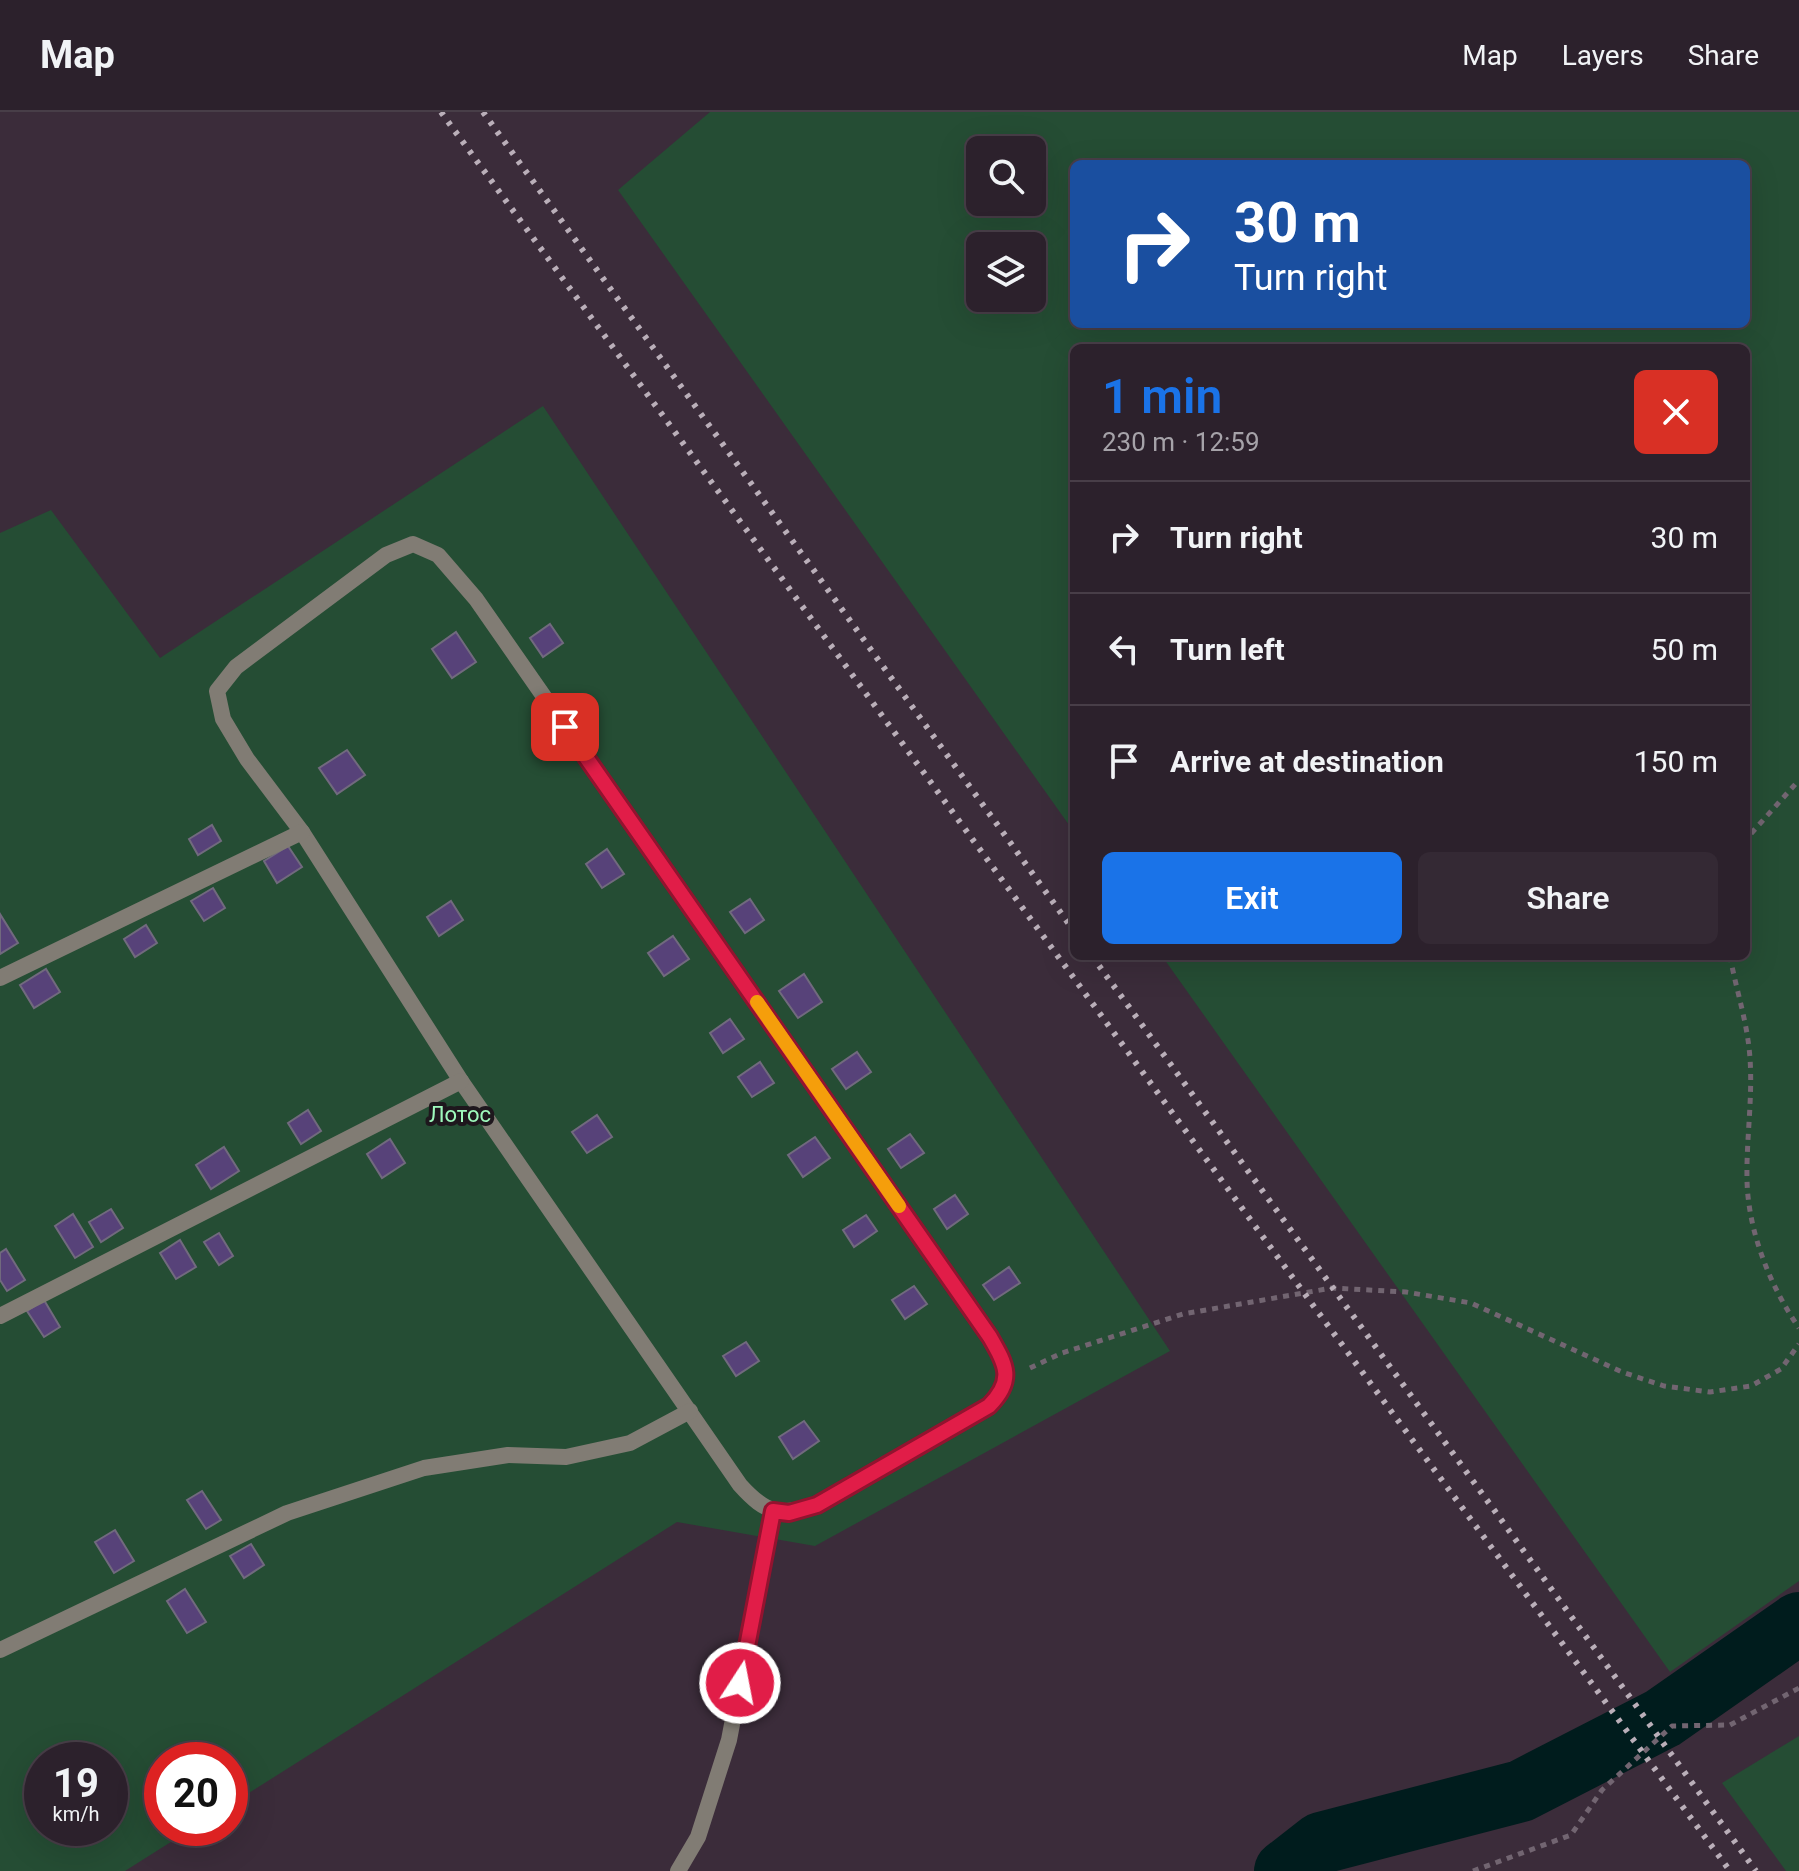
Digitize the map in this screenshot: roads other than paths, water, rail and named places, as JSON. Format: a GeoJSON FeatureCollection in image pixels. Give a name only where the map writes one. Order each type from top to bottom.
{"type":"FeatureCollection","features":[{"type":"Feature","properties":{"kind":"lane"},"geometry":{"type":"LineString","coordinates":[[413,544],[438,555],[476,599],[990,1337],[1003,1360],[1007,1379],[1000,1395],[989,1406],[817,1505],[789,1513],[773,1511],[757,1504],[740,1485],[461,1081],[302,832],[247,759],[223,719],[217,691],[236,667],[386,555],[413,544]]}},
{"type":"Feature","properties":{"kind":"lane"},"geometry":{"type":"LineString","coordinates":[[0,978],[302,832]]}},
{"type":"Feature","properties":{"kind":"lane"},"geometry":{"type":"LineString","coordinates":[[0,1316],[461,1081]]}},
{"type":"Feature","properties":{"kind":"lane"},"geometry":{"type":"LineString","coordinates":[[0,1650],[287,1513],[424,1468],[508,1455],[566,1457],[630,1443],[690,1411]]}},
{"type":"Feature","properties":{"kind":"lane"},"geometry":{"type":"LineString","coordinates":[[678,1871],[698,1837],[729,1740],[773,1511]]}},
{"type":"Feature","properties":{"kind":"waterway"},"geometry":{"type":"LineString","coordinates":[[1285,1871],[1321,1843],[1521,1791],[1663,1718],[1799,1623]]}},
{"type":"Feature","properties":{"kind":"railway"},"geometry":{"type":"LineString","coordinates":[[441,112],[1730,1871]]}},
{"type":"Feature","properties":{"kind":"railway"},"geometry":{"type":"LineString","coordinates":[[483,112],[1070,925]]}},
{"type":"Feature","properties":{"kind":"railway"},"geometry":{"type":"LineString","coordinates":[[1095,960],[1756,1871]]}},
{"type":"Feature","properties":{"kind":"park label","name":"Лотос"},"geometry":{"type":"Point","coordinates":[460,1114]}}]}
